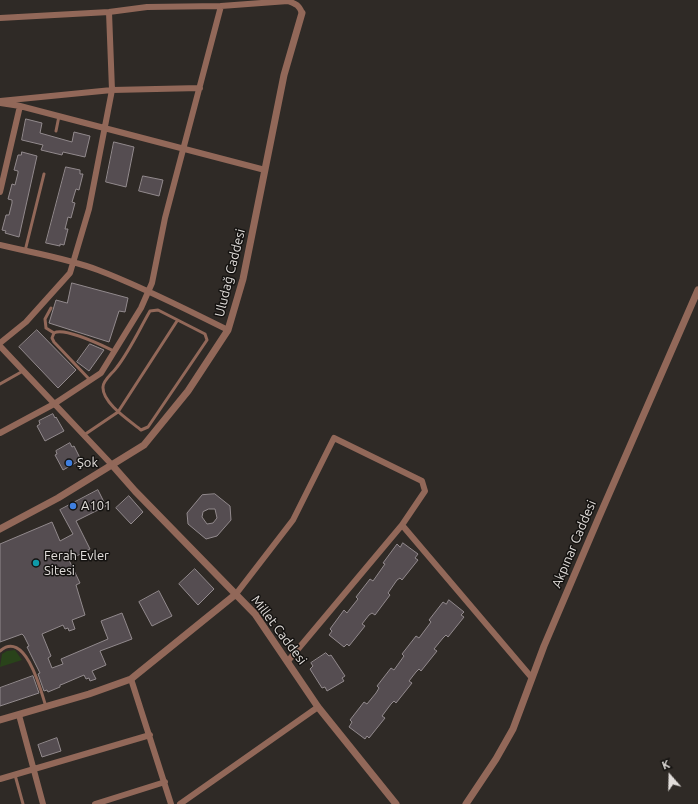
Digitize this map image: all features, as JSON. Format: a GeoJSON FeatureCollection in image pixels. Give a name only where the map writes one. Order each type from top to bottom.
{"type":"FeatureCollection","features":[{"type":"Feature","properties":{"kind":"street"},"geometry":{"type":"LineString","coordinates":[[0,18],[109,12],[147,7],[221,6],[288,1],[296,4],[302,13]]}},
{"type":"Feature","properties":{"kind":"street"},"geometry":{"type":"LineString","coordinates":[[0,433],[54,404],[101,373],[141,308],[152,283],[165,218],[221,6]]}},
{"type":"Feature","properties":{"kind":"street"},"geometry":{"type":"LineString","coordinates":[[109,12],[112,90],[89,209],[74,262],[70,273],[31,317],[0,345],[113,466]]}},
{"type":"Feature","properties":{"kind":"street","name":"Uludağ Caddesi"},"geometry":{"type":"LineString","coordinates":[[0,529],[113,466],[144,445],[188,390],[228,330],[243,280],[284,75],[302,13]]}},
{"type":"Feature","properties":{"kind":"street"},"geometry":{"type":"LineString","coordinates":[[0,102],[112,90],[200,88]]}},
{"type":"Feature","properties":{"kind":"street"},"geometry":{"type":"LineString","coordinates":[[0,102],[265,170]]}},
{"type":"Feature","properties":{"kind":"street"},"geometry":{"type":"LineString","coordinates":[[0,192],[20,106]]}},
{"type":"Feature","properties":{"kind":"street"},"geometry":{"type":"LineString","coordinates":[[0,245],[74,262],[148,291],[228,330]]}},
{"type":"Feature","properties":{"kind":"street","name":"Akpınar Caddesi"},"geometry":{"type":"LineString","coordinates":[[466,804],[496,759],[512,729],[599,517],[698,290]]}},
{"type":"Feature","properties":{"kind":"street"},"geometry":{"type":"LineString","coordinates":[[0,720],[89,694],[131,679],[236,594],[293,520],[334,438],[422,481],[425,491],[402,525],[288,661]]}},
{"type":"Feature","properties":{"kind":"street","name":"Millet Caddesi"},"geometry":{"type":"LineString","coordinates":[[113,466],[255,614],[318,706],[396,804]]}},
{"type":"Feature","properties":{"kind":"street"},"geometry":{"type":"LineString","coordinates":[[402,525],[532,678]]}},
{"type":"Feature","properties":{"kind":"street"},"geometry":{"type":"LineString","coordinates":[[131,679],[171,804]]}},
{"type":"Feature","properties":{"kind":"street"},"geometry":{"type":"LineString","coordinates":[[180,804],[318,706]]}},
{"type":"Feature","properties":{"kind":"street"},"geometry":{"type":"LineString","coordinates":[[19,714],[43,804]]}},
{"type":"Feature","properties":{"kind":"street"},"geometry":{"type":"LineString","coordinates":[[0,779],[150,735]]}},
{"type":"Feature","properties":{"kind":"street"},"geometry":{"type":"LineString","coordinates":[[95,804],[165,782]]}},
{"type":"Feature","properties":{"kind":"lane"},"geometry":{"type":"LineString","coordinates":[[56,132],[59,116]]}},
{"type":"Feature","properties":{"kind":"lane"},"geometry":{"type":"LineString","coordinates":[[25,251],[44,174]]}},
{"type":"Feature","properties":{"kind":"lane"},"geometry":{"type":"LineString","coordinates":[[51,308],[44,323],[46,328],[54,334]]}},
{"type":"Feature","properties":{"kind":"lane"},"geometry":{"type":"LineString","coordinates":[[158,310],[205,334],[207,340],[148,428],[141,430],[118,412],[105,395],[103,384],[120,364],[150,311],[158,310]]}},
{"type":"Feature","properties":{"kind":"lane"},"geometry":{"type":"LineString","coordinates":[[84,435],[118,412],[177,321]]}},
{"type":"Feature","properties":{"kind":"lane"},"geometry":{"type":"LineString","coordinates":[[54,334],[60,332],[94,341],[114,352]]}},
{"type":"Feature","properties":{"kind":"lane"},"geometry":{"type":"LineString","coordinates":[[54,334],[52,338],[54,342],[90,380]]}},
{"type":"Feature","properties":{"kind":"lane"},"geometry":{"type":"LineString","coordinates":[[0,384],[23,371]]}},
{"type":"Feature","properties":{"kind":"lane"},"geometry":{"type":"LineString","coordinates":[[0,651],[4,648],[12,646],[20,649],[24,653],[40,687],[46,707]]}},
{"type":"Feature","properties":{"kind":"lane"},"geometry":{"type":"LineString","coordinates":[[14,774],[23,804]]}},
{"type":"Feature","properties":{"kind":"green space"},"geometry":{"type":"Polygon","coordinates":[[[15,650],[22,660],[0,667],[2,654],[7,651],[15,650]]]}},
{"type":"Feature","properties":{"kind":"building"},"geometry":{"type":"Polygon","coordinates":[[[26,119],[42,123],[40,133],[72,142],[74,132],[90,136],[85,157],[63,152],[62,155],[41,150],[43,145],[22,140],[26,119]]]}},
{"type":"Feature","properties":{"kind":"building"},"geometry":{"type":"Polygon","coordinates":[[[114,142],[134,147],[126,187],[106,182],[114,142]]]}},
{"type":"Feature","properties":{"kind":"building"},"geometry":{"type":"Polygon","coordinates":[[[22,152],[37,156],[19,237],[5,233],[6,231],[2,230],[6,215],[9,215],[12,203],[12,200],[8,199],[12,184],[15,185],[18,173],[18,171],[14,170],[18,155],[21,155],[22,152]]]}},
{"type":"Feature","properties":{"kind":"building"},"geometry":{"type":"Polygon","coordinates":[[[66,167],[80,170],[80,174],[83,174],[79,190],[76,189],[72,202],[75,203],[71,218],[68,217],[65,229],[68,229],[64,245],[60,244],[60,246],[46,243],[66,167]]]}},
{"type":"Feature","properties":{"kind":"building"},"geometry":{"type":"Polygon","coordinates":[[[143,176],[163,180],[159,196],[139,191],[143,176]]]}},
{"type":"Feature","properties":{"kind":"building"},"geometry":{"type":"Polygon","coordinates":[[[72,283],[128,298],[125,312],[119,311],[109,342],[49,323],[56,300],[67,303],[72,283]]]}},
{"type":"Feature","properties":{"kind":"building"},"geometry":{"type":"Polygon","coordinates":[[[37,330],[76,370],[58,388],[19,347],[37,330]]]}},
{"type":"Feature","properties":{"kind":"building"},"geometry":{"type":"Polygon","coordinates":[[[90,344],[104,350],[89,371],[77,362],[90,344]]]}},
{"type":"Feature","properties":{"kind":"building"},"geometry":{"type":"Polygon","coordinates":[[[53,414],[64,431],[45,441],[37,426],[40,424],[39,421],[53,414]]]}},
{"type":"Feature","properties":{"kind":"building"},"geometry":{"type":"Polygon","coordinates":[[[70,443],[72,447],[74,446],[81,460],[63,470],[55,455],[57,454],[56,451],[70,443]]]}},
{"type":"Feature","properties":{"kind":"building"},"geometry":{"type":"Polygon","coordinates":[[[98,490],[106,506],[76,521],[90,549],[69,560],[80,583],[76,585],[85,615],[72,620],[75,629],[69,631],[68,628],[65,629],[63,625],[42,634],[51,656],[48,658],[52,668],[63,664],[61,659],[108,639],[101,621],[122,613],[132,639],[100,651],[106,665],[92,671],[96,679],[90,681],[89,678],[86,679],[84,675],[60,685],[60,687],[48,692],[47,690],[44,691],[38,674],[40,673],[27,647],[29,646],[24,636],[22,634],[0,642],[0,544],[52,522],[60,541],[73,534],[60,510],[98,490]]]}},
{"type":"Feature","properties":{"kind":"building"},"geometry":{"type":"Polygon","coordinates":[[[215,494],[230,506],[231,520],[217,536],[206,539],[188,524],[187,513],[202,495],[215,494]],[[209,509],[203,512],[202,517],[207,524],[213,523],[217,518],[215,509],[209,509]]]}},
{"type":"Feature","properties":{"kind":"building"},"geometry":{"type":"Polygon","coordinates":[[[129,496],[143,512],[131,524],[116,508],[129,496]]]}},
{"type":"Feature","properties":{"kind":"building"},"geometry":{"type":"Polygon","coordinates":[[[403,543],[418,554],[415,558],[418,560],[402,580],[400,578],[397,580],[388,593],[390,595],[375,615],[372,613],[369,615],[362,624],[365,626],[349,646],[347,644],[344,647],[329,635],[332,631],[330,629],[344,610],[347,613],[358,599],[356,597],[370,579],[373,581],[385,564],[383,563],[397,544],[400,547],[403,543]]]}},
{"type":"Feature","properties":{"kind":"building"},"geometry":{"type":"Polygon","coordinates":[[[195,569],[214,589],[198,605],[179,584],[195,569]]]}},
{"type":"Feature","properties":{"kind":"building"},"geometry":{"type":"Polygon","coordinates":[[[159,591],[172,616],[152,626],[139,602],[159,591]]]}},
{"type":"Feature","properties":{"kind":"building"},"geometry":{"type":"Polygon","coordinates":[[[449,600],[464,612],[461,615],[464,617],[448,637],[446,635],[434,649],[437,651],[421,671],[419,669],[416,672],[409,681],[412,683],[396,703],[394,701],[391,704],[382,716],[385,718],[369,738],[367,736],[365,739],[349,727],[352,722],[350,720],[364,702],[367,704],[376,693],[379,688],[377,686],[391,668],[394,670],[404,656],[402,654],[416,636],[419,638],[431,622],[429,620],[443,602],[446,604],[449,600]]]}},
{"type":"Feature","properties":{"kind":"building"},"geometry":{"type":"Polygon","coordinates":[[[326,653],[329,656],[331,655],[345,676],[342,678],[344,681],[327,691],[325,687],[322,688],[310,669],[313,666],[311,663],[326,653]]]}},
{"type":"Feature","properties":{"kind":"building"},"geometry":{"type":"Polygon","coordinates":[[[33,676],[39,693],[0,706],[0,688],[33,676]]]}},
{"type":"Feature","properties":{"kind":"building"},"geometry":{"type":"Polygon","coordinates":[[[57,738],[61,751],[42,757],[38,745],[57,738]]]}},
{"type":"Feature","properties":{"kind":"place","name":"Şok"},"geometry":{"type":"Point","coordinates":[69,463]}},
{"type":"Feature","properties":{"kind":"place","name":"A101"},"geometry":{"type":"Point","coordinates":[73,506]}},
{"type":"Feature","properties":{"kind":"place","name":"Ferah Evler Sitesi"},"geometry":{"type":"Point","coordinates":[36,563]}}]}
